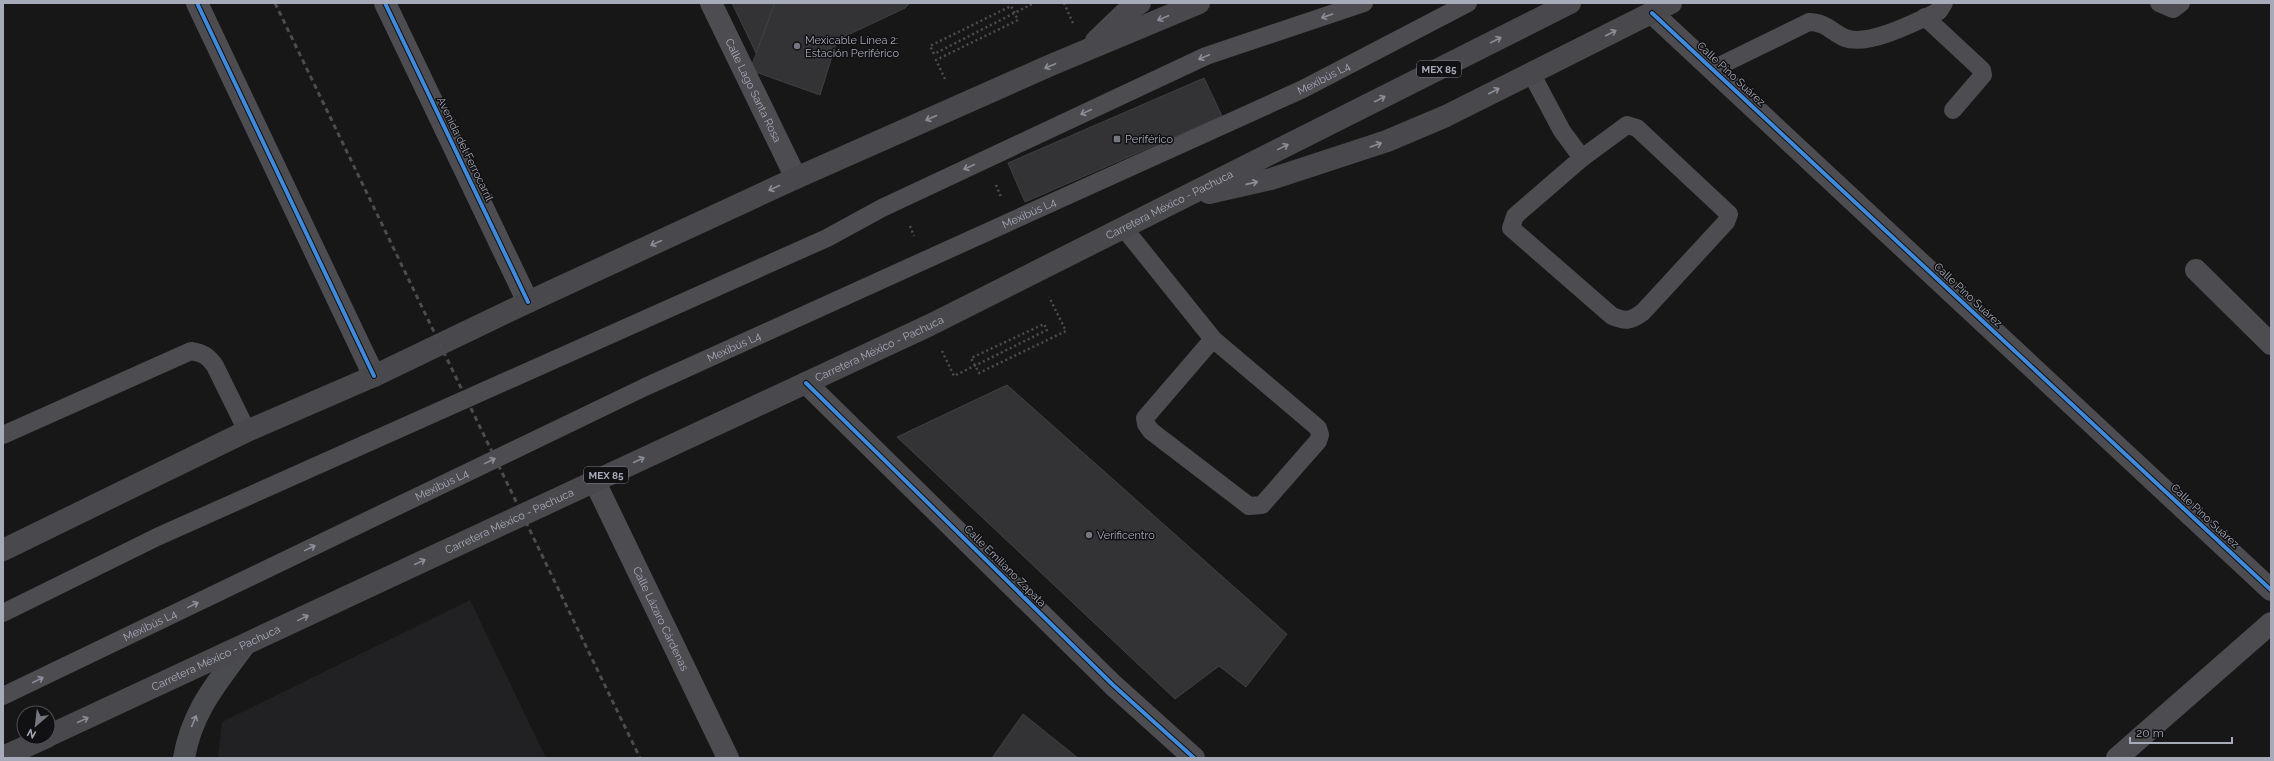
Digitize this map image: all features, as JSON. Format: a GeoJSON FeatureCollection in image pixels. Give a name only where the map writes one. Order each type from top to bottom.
{"type":"FeatureCollection","features":[{"type":"Feature","properties":{"kind":"highway"},"geometry":{"type":"LineString","coordinates":[[1086,51],[1124,14],[1140,3]]}},
{"type":"Feature","properties":{"kind":"highway"},"geometry":{"type":"LineString","coordinates":[[3,550],[247,431],[374,376],[528,302],[796,178],[1199,3]]}},
{"type":"Feature","properties":{"kind":"highway","name":"Carretera México - Pachuca"},"geometry":{"type":"LineString","coordinates":[[56,733],[244,646],[594,480],[806,384],[930,325],[1570,3]]}},
{"type":"Feature","properties":{"kind":"highway"},"geometry":{"type":"LineString","coordinates":[[1160,208],[1215,192],[1271,179],[1387,141],[1446,116],[1671,3]]}},
{"type":"Feature","properties":{"kind":"highway","name":"Carretera México - Pachuca"},"geometry":{"type":"LineString","coordinates":[[3,757],[29,745]]}},
{"type":"Feature","properties":{"kind":"main road"},"geometry":{"type":"LineString","coordinates":[[184,758],[187,740],[203,703],[244,646]]}},
{"type":"Feature","properties":{"kind":"street"},"geometry":{"type":"LineString","coordinates":[[197,3],[374,376]]}},
{"type":"Feature","properties":{"kind":"street","name":"Avenida del Ferrocarril"},"geometry":{"type":"LineString","coordinates":[[385,3],[528,302]]}},
{"type":"Feature","properties":{"kind":"street","name":"Calle Lago Santa Rosa"},"geometry":{"type":"LineString","coordinates":[[711,3],[796,178]]}},
{"type":"Feature","properties":{"kind":"street","name":"Calle Pino Suárez"},"geometry":{"type":"LineString","coordinates":[[1652,13],[2271,590]]}},
{"type":"Feature","properties":{"kind":"street"},"geometry":{"type":"LineString","coordinates":[[2196,270],[2271,344]]}},
{"type":"Feature","properties":{"kind":"street","name":"Calle Emiliano Zapata"},"geometry":{"type":"LineString","coordinates":[[806,384],[1107,680],[1194,758]]}},
{"type":"Feature","properties":{"kind":"street","name":"Calle Lázaro Cárdenas"},"geometry":{"type":"LineString","coordinates":[[594,480],[728,758]]}},
{"type":"Feature","properties":{"kind":"street"},"geometry":{"type":"LineString","coordinates":[[2117,758],[2271,623]]}},
{"type":"Feature","properties":{"kind":"lane"},"geometry":{"type":"LineString","coordinates":[[3,613],[157,537],[827,238],[882,208],[1206,56],[1364,3]]}},
{"type":"Feature","properties":{"kind":"lane","name":"Mexibús L4"},"geometry":{"type":"LineString","coordinates":[[3,696],[645,387],[1303,89],[1468,3]]}},
{"type":"Feature","properties":{"kind":"lane"},"geometry":{"type":"LineString","coordinates":[[1713,69],[1809,22],[1824,24],[1846,38],[1873,39],[1939,11],[1944,3]]}},
{"type":"Feature","properties":{"kind":"lane"},"geometry":{"type":"LineString","coordinates":[[2159,3],[2173,9],[2181,3]]}},
{"type":"Feature","properties":{"kind":"lane"},"geometry":{"type":"LineString","coordinates":[[1926,17],[1982,70],[1983,75],[1953,110]]}},
{"type":"Feature","properties":{"kind":"lane"},"geometry":{"type":"LineString","coordinates":[[1531,73],[1562,131],[1582,158]]}},
{"type":"Feature","properties":{"kind":"lane"},"geometry":{"type":"LineString","coordinates":[[1628,125],[1633,125],[1729,214],[1726,222],[1643,312],[1631,320],[1623,320],[1612,316],[1511,228],[1515,216],[1582,158],[1628,125]]}},
{"type":"Feature","properties":{"kind":"lane"},"geometry":{"type":"LineString","coordinates":[[1123,227],[1213,339],[1318,428],[1320,435],[1318,441],[1262,505],[1250,506],[1151,430],[1146,424],[1145,418],[1213,339]]}},
{"type":"Feature","properties":{"kind":"lane"},"geometry":{"type":"LineString","coordinates":[[3,435],[191,351],[201,353],[209,358],[215,366],[247,431]]}},
{"type":"Feature","properties":{"kind":"path"},"geometry":{"type":"LineString","coordinates":[[936,60],[1018,20],[1011,6],[930,46],[934,54],[1034,3]]}},
{"type":"Feature","properties":{"kind":"path"},"geometry":{"type":"LineString","coordinates":[[930,325],[954,376],[1047,330],[1044,324],[971,358],[979,373],[1066,331]]}},
{"type":"Feature","properties":{"kind":"shaded area"},"geometry":{"type":"Polygon","coordinates":[[[470,600],[546,758],[218,758],[222,722],[470,600]]]}},
{"type":"Feature","properties":{"kind":"building"},"geometry":{"type":"Polygon","coordinates":[[[732,3],[775,3],[756,53],[732,3]]]}},
{"type":"Feature","properties":{"kind":"building","name":"Mexicable Línea 2: Estación Periférico"},"geometry":{"type":"Polygon","coordinates":[[[775,3],[910,3],[905,8],[837,40],[820,95],[750,70],[775,3]]]}},
{"type":"Feature","properties":{"kind":"building"},"geometry":{"type":"Polygon","coordinates":[[[1204,78],[1222,116],[1025,202],[1008,163],[1204,78]]]}},
{"type":"Feature","properties":{"kind":"building","name":"Verificentro"},"geometry":{"type":"Polygon","coordinates":[[[1007,385],[1287,634],[1246,687],[1219,666],[1175,699],[897,437],[1007,385]]]}},
{"type":"Feature","properties":{"kind":"building"},"geometry":{"type":"Polygon","coordinates":[[[1023,714],[1078,758],[992,758],[1023,714]]]}},
{"type":"Feature","properties":{"kind":"railway"},"geometry":{"type":"LineString","coordinates":[[275,3],[640,758]]}},
{"type":"Feature","properties":{"kind":"cycle path"},"geometry":{"type":"LineString","coordinates":[[197,3],[374,376]]}},
{"type":"Feature","properties":{"kind":"cycle path"},"geometry":{"type":"LineString","coordinates":[[385,3],[528,302]]}},
{"type":"Feature","properties":{"kind":"cycle path"},"geometry":{"type":"LineString","coordinates":[[1652,13],[2271,590]]}},
{"type":"Feature","properties":{"kind":"cycle path"},"geometry":{"type":"LineString","coordinates":[[806,383],[1113,685],[1194,758]]}},
{"type":"Feature","properties":{"kind":"place","name":"Mexicable Línea 2: Estación Periférico"},"geometry":{"type":"Point","coordinates":[797,46]}},
{"type":"Feature","properties":{"kind":"place","name":"Periférico"},"geometry":{"type":"Point","coordinates":[1117,139]}},
{"type":"Feature","properties":{"kind":"place","name":"Verificentro"},"geometry":{"type":"Point","coordinates":[1089,535]}}]}
